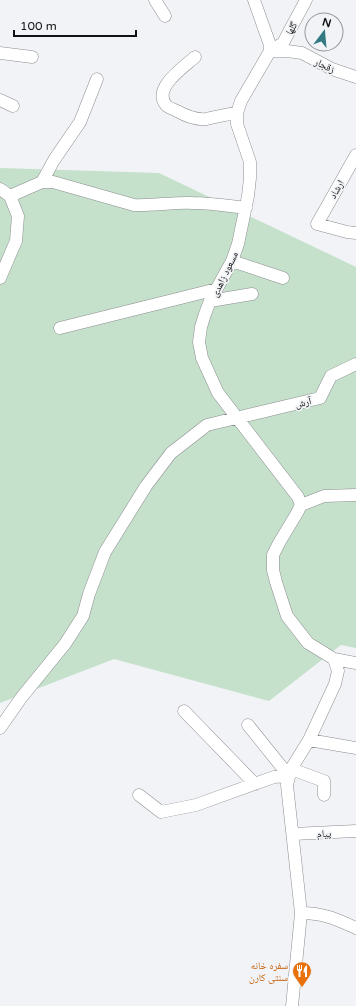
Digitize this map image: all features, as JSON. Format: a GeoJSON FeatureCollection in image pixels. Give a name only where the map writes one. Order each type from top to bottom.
{"type":"FeatureCollection","features":[{"type":"Feature","properties":{"kind":"street"},"geometry":{"type":"LineString","coordinates":[[155,0],[165,16]]}},
{"type":"Feature","properties":{"kind":"street"},"geometry":{"type":"LineString","coordinates":[[195,57],[171,78],[164,88],[162,97],[166,106],[190,118],[206,119],[237,113],[241,101],[270,51],[270,45],[254,0]]}},
{"type":"Feature","properties":{"kind":"street","name":"گلها"},"geometry":{"type":"LineString","coordinates":[[270,51],[283,43],[306,0]]}},
{"type":"Feature","properties":{"kind":"street","name":"زقجار"},"geometry":{"type":"LineString","coordinates":[[270,51],[287,51],[302,54],[332,69],[356,77]]}},
{"type":"Feature","properties":{"kind":"street"},"geometry":{"type":"LineString","coordinates":[[0,53],[32,57]]}},
{"type":"Feature","properties":{"kind":"street"},"geometry":{"type":"LineString","coordinates":[[42,182],[54,160],[80,122],[97,78]]}},
{"type":"Feature","properties":{"kind":"street"},"geometry":{"type":"LineString","coordinates":[[0,100],[13,106]]}},
{"type":"Feature","properties":{"kind":"street","name":"مسعود زاهدی"},"geometry":{"type":"LineString","coordinates":[[237,113],[237,124],[250,162],[250,178],[246,208],[238,244],[232,261],[210,301],[201,327],[199,342],[202,358],[218,393],[298,497],[301,505]]}},
{"type":"Feature","properties":{"kind":"street","name":"ارشاد"},"geometry":{"type":"LineString","coordinates":[[356,155],[317,224],[356,233]]}},
{"type":"Feature","properties":{"kind":"street"},"geometry":{"type":"LineString","coordinates":[[10,196],[42,182],[53,182],[134,205],[146,206],[167,203],[193,202],[246,208]]}},
{"type":"Feature","properties":{"kind":"street"},"geometry":{"type":"LineString","coordinates":[[0,189],[10,196],[18,216],[16,241],[0,278]]}},
{"type":"Feature","properties":{"kind":"street"},"geometry":{"type":"LineString","coordinates":[[232,261],[283,278]]}},
{"type":"Feature","properties":{"kind":"street"},"geometry":{"type":"LineString","coordinates":[[60,328],[217,289]]}},
{"type":"Feature","properties":{"kind":"street"},"geometry":{"type":"LineString","coordinates":[[210,301],[252,294]]}},
{"type":"Feature","properties":{"kind":"street","name":"آرش"},"geometry":{"type":"LineString","coordinates":[[236,418],[320,398],[331,376],[356,364]]}},
{"type":"Feature","properties":{"kind":"street"},"geometry":{"type":"LineString","coordinates":[[0,728],[21,698],[65,644],[83,616],[105,552],[146,486],[171,454],[207,425],[236,418]]}},
{"type":"Feature","properties":{"kind":"street"},"geometry":{"type":"LineString","coordinates":[[356,495],[324,496],[301,505],[273,555],[273,570],[287,616],[308,643],[334,659],[356,663]]}},
{"type":"Feature","properties":{"kind":"street"},"geometry":{"type":"LineString","coordinates":[[292,1006],[301,913],[293,834],[287,795],[290,773],[309,740],[335,684],[338,671],[334,659]]}},
{"type":"Feature","properties":{"kind":"street"},"geometry":{"type":"LineString","coordinates":[[184,711],[255,784]]}},
{"type":"Feature","properties":{"kind":"street"},"geometry":{"type":"LineString","coordinates":[[248,725],[290,773]]}},
{"type":"Feature","properties":{"kind":"street"},"geometry":{"type":"LineString","coordinates":[[309,740],[356,748]]}},
{"type":"Feature","properties":{"kind":"street"},"geometry":{"type":"LineString","coordinates":[[139,795],[161,812],[196,805],[274,777],[290,773],[324,781],[324,795]]}},
{"type":"Feature","properties":{"kind":"street","name":"پیام"},"geometry":{"type":"LineString","coordinates":[[293,834],[356,831]]}},
{"type":"Feature","properties":{"kind":"street"},"geometry":{"type":"LineString","coordinates":[[301,913],[318,913],[330,916],[356,928]]}},
{"type":"Feature","properties":{"kind":"green space"},"geometry":{"type":"Polygon","coordinates":[[[0,168],[159,173],[356,267],[356,648],[341,645],[269,701],[114,659],[0,703],[0,168]]]}},
{"type":"Feature","properties":{"kind":"place","name":"سفره خانه سنتی کارن"},"geometry":{"type":"Point","coordinates":[302,988]}}]}
